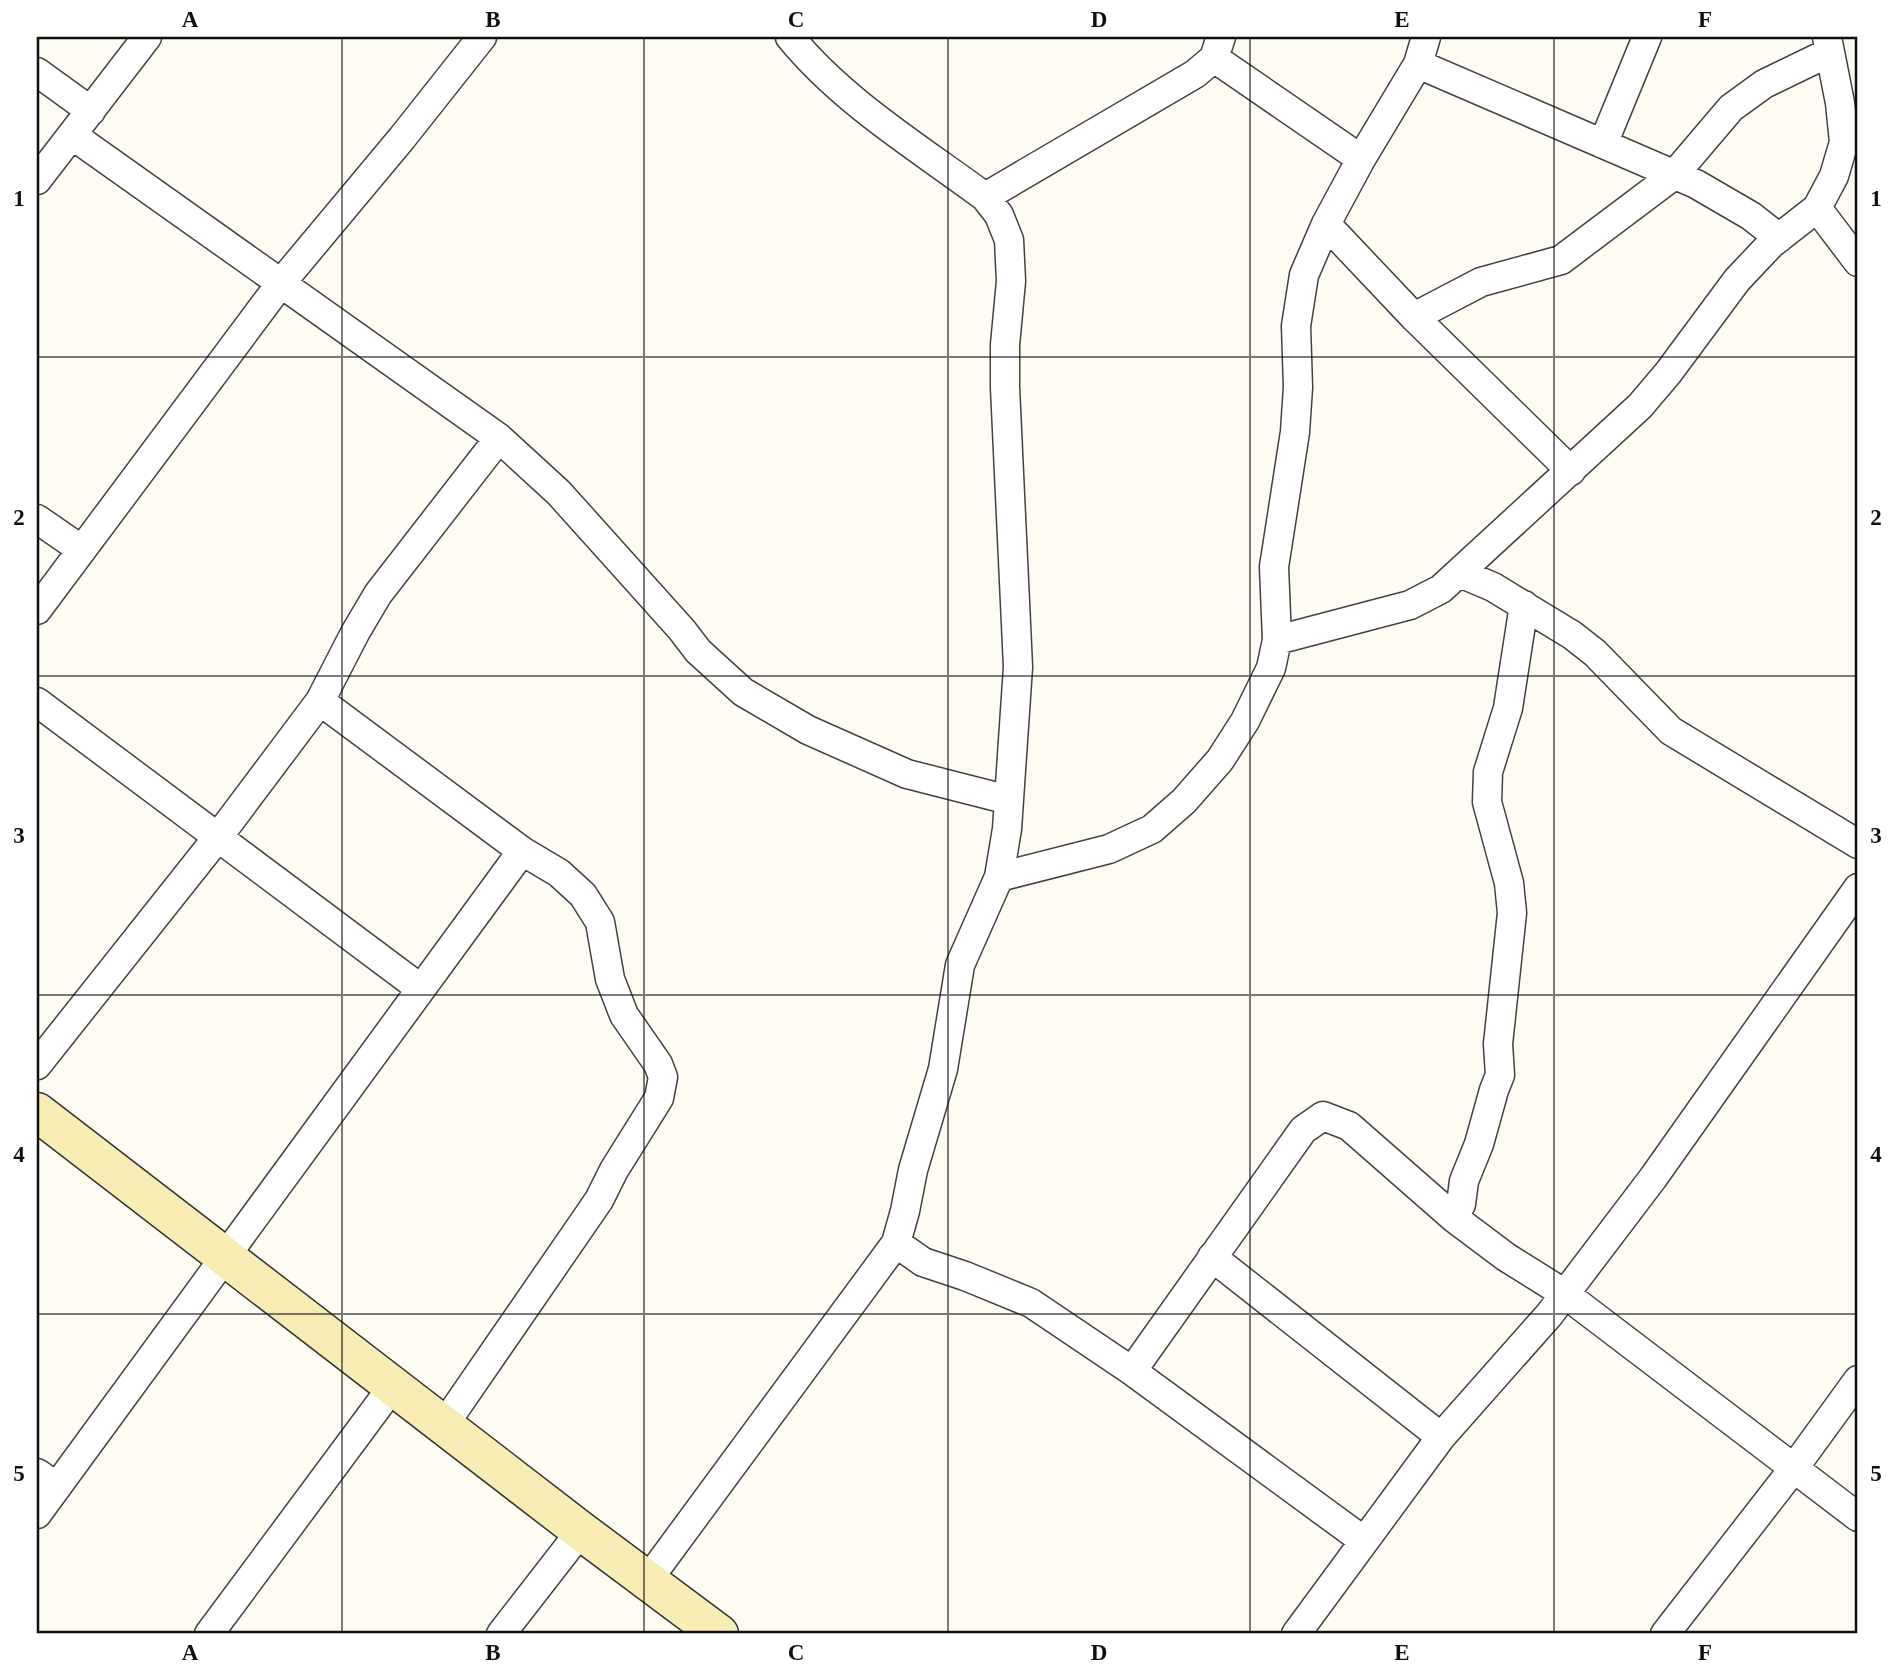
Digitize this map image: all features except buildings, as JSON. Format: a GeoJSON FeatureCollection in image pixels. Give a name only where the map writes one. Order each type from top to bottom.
{"type":"FeatureCollection","features":[{"type":"Feature","properties":{"kind":"main road"},"geometry":{"type":"LineString","coordinates":[[37,1112],[580,1531],[719,1634]]}},
{"type":"Feature","properties":{"kind":"street"},"geometry":{"type":"LineString","coordinates":[[37,180],[147,37]]}},
{"type":"Feature","properties":{"kind":"street"},"geometry":{"type":"LineString","coordinates":[[37,610],[281,283],[482,37]]}},
{"type":"Feature","properties":{"kind":"street"},"geometry":{"type":"LineString","coordinates":[[999,877],[1109,849],[1152,829],[1184,801],[1220,760],[1245,721],[1271,668],[1277,640],[1274,566],[1295,432],[1298,387],[1296,326],[1304,275],[1326,223],[1418,64],[1426,37]]}},
{"type":"Feature","properties":{"kind":"street"},"geometry":{"type":"LineString","coordinates":[[1603,144],[1647,37]]}},
{"type":"Feature","properties":{"kind":"street"},"geometry":{"type":"LineString","coordinates":[[647,1581],[896,1243],[943,1069],[960,965],[999,877],[1009,800],[1017,667],[1005,387],[1005,345],[1011,281],[1009,240],[999,215],[985,197],[866,108],[805,43]]}},
{"type":"Feature","properties":{"kind":"street"},"geometry":{"type":"LineString","coordinates":[[1277,640],[1410,604],[1441,589],[1640,406],[1737,280],[1779,238],[1817,208],[1834,176],[1844,142],[1840,103],[1828,44],[1731,108],[1674,175],[1561,260],[1481,282],[1414,317]]}},
{"type":"Feature","properties":{"kind":"street"},"geometry":{"type":"LineString","coordinates":[[985,197],[1175,86],[1218,48],[1361,159]]}},
{"type":"Feature","properties":{"kind":"street"},"geometry":{"type":"LineString","coordinates":[[1418,64],[1674,175],[1734,205],[1779,238]]}},
{"type":"Feature","properties":{"kind":"street"},"geometry":{"type":"LineString","coordinates":[[37,72],[91,111]]}},
{"type":"Feature","properties":{"kind":"street"},"geometry":{"type":"LineString","coordinates":[[72,135],[499,438],[559,493],[682,630],[698,652],[743,692],[808,730],[907,774],[1009,800]]}},
{"type":"Feature","properties":{"kind":"street"},"geometry":{"type":"LineString","coordinates":[[1817,208],[1858,262]]}},
{"type":"Feature","properties":{"kind":"street"},"geometry":{"type":"LineString","coordinates":[[1326,223],[1414,317],[1571,471]]}},
{"type":"Feature","properties":{"kind":"street"},"geometry":{"type":"LineString","coordinates":[[37,1065],[218,837],[320,701],[378,594],[499,438]]}},
{"type":"Feature","properties":{"kind":"street"},"geometry":{"type":"LineString","coordinates":[[37,519],[82,550]]}},
{"type":"Feature","properties":{"kind":"street"},"geometry":{"type":"LineString","coordinates":[[1460,573],[1493,587],[1572,635],[1595,653],[1671,732],[1858,844]]}},
{"type":"Feature","properties":{"kind":"street"},"geometry":{"type":"LineString","coordinates":[[1454,1218],[1461,1204],[1464,1181],[1479,1144],[1500,1076],[1498,1034],[1512,913],[1509,883],[1487,802],[1488,772],[1508,708],[1524,605]]}},
{"type":"Feature","properties":{"kind":"street"},"geometry":{"type":"LineString","coordinates":[[320,701],[522,852],[559,873],[583,895],[600,922],[610,979],[624,1016],[658,1064],[663,1077],[659,1098],[614,1170],[599,1200],[444,1425]]}},
{"type":"Feature","properties":{"kind":"street"},"geometry":{"type":"LineString","coordinates":[[37,702],[421,989]]}},
{"type":"Feature","properties":{"kind":"street"},"geometry":{"type":"LineString","coordinates":[[37,1514],[47,1480],[226,1256],[522,852]]}},
{"type":"Feature","properties":{"kind":"street"},"geometry":{"type":"LineString","coordinates":[[1296,1634],[1441,1437],[1565,1294],[1653,1178],[1858,888]]}},
{"type":"Feature","properties":{"kind":"street"},"geometry":{"type":"LineString","coordinates":[[1132,1370],[1303,1130],[1323,1116],[1349,1126],[1454,1218],[1565,1294],[1858,1517]]}},
{"type":"Feature","properties":{"kind":"street"},"geometry":{"type":"LineString","coordinates":[[896,1243],[923,1262],[1031,1303],[1132,1370],[1364,1541]]}},
{"type":"Feature","properties":{"kind":"street"},"geometry":{"type":"LineString","coordinates":[[1212,1257],[1441,1437]]}},
{"type":"Feature","properties":{"kind":"street"},"geometry":{"type":"LineString","coordinates":[[1665,1634],[1794,1468],[1858,1380]]}},
{"type":"Feature","properties":{"kind":"street"},"geometry":{"type":"LineString","coordinates":[[209,1634],[393,1386]]}},
{"type":"Feature","properties":{"kind":"street"},"geometry":{"type":"LineString","coordinates":[[501,1634],[580,1531]]}}]}
